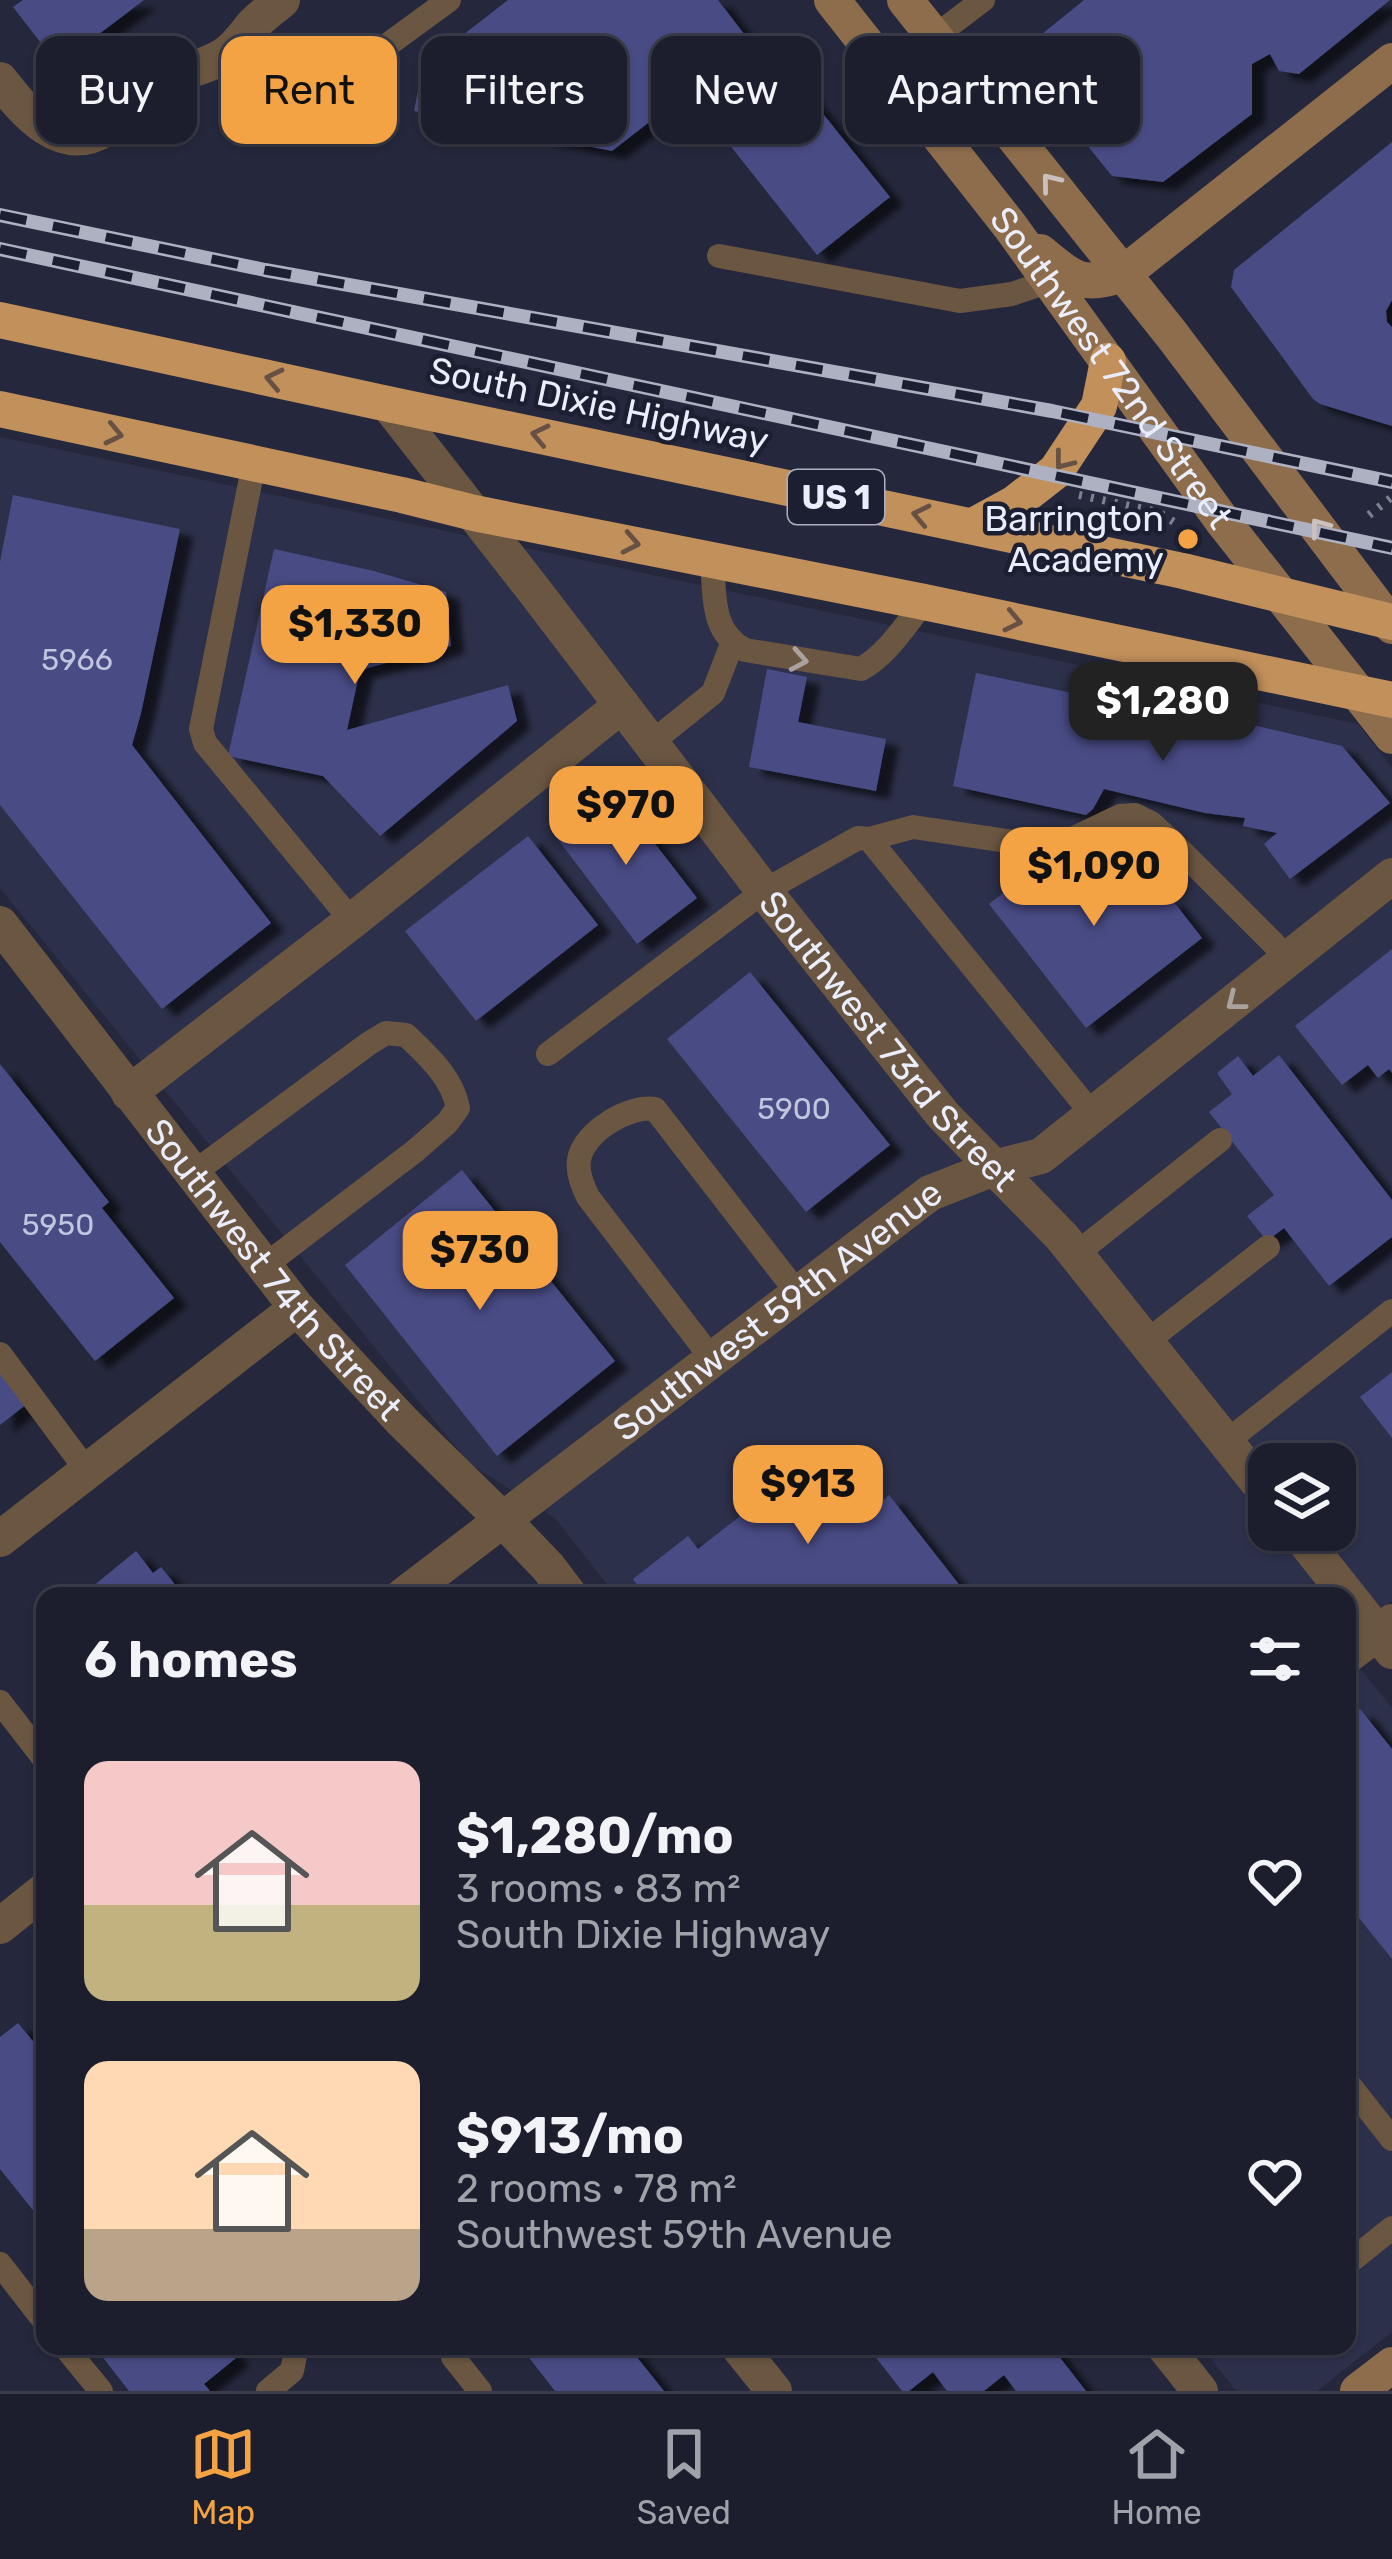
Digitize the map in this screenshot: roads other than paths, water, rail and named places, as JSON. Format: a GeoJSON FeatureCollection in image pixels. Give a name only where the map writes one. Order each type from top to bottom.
{"type":"FeatureCollection","features":[{"type":"Feature","properties":{"kind":"highway","name":"South Dixie Highway"},"geometry":{"type":"LineString","coordinates":[[0,320],[974,526],[1391,623]]}},
{"type":"Feature","properties":{"kind":"highway"},"geometry":{"type":"LineString","coordinates":[[974,526],[1057,472],[1100,406],[1108,361]]}},
{"type":"Feature","properties":{"kind":"highway","name":"US 1"},"geometry":{"type":"LineString","coordinates":[[0,410],[474,513],[1375,696]]}},
{"type":"Feature","properties":{"kind":"main road","name":"Southwest 72nd Street"},"geometry":{"type":"LineString","coordinates":[[832,0],[1010,226],[1221,519],[1375,696],[1392,736]]}},
{"type":"Feature","properties":{"kind":"main road","name":"Southwest 72nd Street"},"geometry":{"type":"LineString","coordinates":[[904,0],[933,36]]}},
{"type":"Feature","properties":{"kind":"main road"},"geometry":{"type":"LineString","coordinates":[[1010,226],[1068,275],[1096,283],[1123,274],[1392,61]]}},
{"type":"Feature","properties":{"kind":"main road","name":"Southwest 72nd Street"},"geometry":{"type":"LineString","coordinates":[[1019,144],[1391,623]]}},
{"type":"Feature","properties":{"kind":"street"},"geometry":{"type":"LineString","coordinates":[[244,36],[282,0]]}},
{"type":"Feature","properties":{"kind":"street"},"geometry":{"type":"LineString","coordinates":[[0,80],[47,130],[57,135],[92,136],[174,76],[221,57]]}},
{"type":"Feature","properties":{"kind":"street","name":"Southwest 73rd Street"},"geometry":{"type":"LineString","coordinates":[[388,404],[943,1115],[1076,1254],[1248,1470]]}},
{"type":"Feature","properties":{"kind":"street"},"geometry":{"type":"LineString","coordinates":[[129,1093],[622,705]]}},
{"type":"Feature","properties":{"kind":"street","name":"Southwest 59th Avenue"},"geometry":{"type":"LineString","coordinates":[[415,1587],[930,1193],[1041,1156],[1392,876]]}},
{"type":"Feature","properties":{"kind":"street","name":"Southwest 74th Street"},"geometry":{"type":"LineString","coordinates":[[0,924],[297,1308],[562,1587]]}},
{"type":"Feature","properties":{"kind":"street"},"geometry":{"type":"LineString","coordinates":[[0,1539],[297,1308]]}},
{"type":"Feature","properties":{"kind":"street"},"geometry":{"type":"LineString","coordinates":[[1314,1551],[1345,1587]]}},
{"type":"Feature","properties":{"kind":"street"},"geometry":{"type":"LineString","coordinates":[[1356,1599],[1387,1635],[1356,1651]]}},
{"type":"Feature","properties":{"kind":"street"},"geometry":{"type":"LineString","coordinates":[[0,1926],[36,1897]]}},
{"type":"Feature","properties":{"kind":"street"},"geometry":{"type":"LineString","coordinates":[[745,2355],[774,2391]]}},
{"type":"Feature","properties":{"kind":"street"},"geometry":{"type":"LineString","coordinates":[[1171,2355],[1199,2391]]}},
{"type":"Feature","properties":{"kind":"lane"},"geometry":{"type":"LineString","coordinates":[[397,38],[448,0]]}},
{"type":"Feature","properties":{"kind":"lane"},"geometry":{"type":"LineString","coordinates":[[935,36],[983,0]]}},
{"type":"Feature","properties":{"kind":"lane"},"geometry":{"type":"LineString","coordinates":[[719,256],[961,301],[1012,294],[1049,281]]}},
{"type":"Feature","properties":{"kind":"lane"},"geometry":{"type":"LineString","coordinates":[[254,463],[201,729],[205,743],[352,922]]}},
{"type":"Feature","properties":{"kind":"lane"},"geometry":{"type":"LineString","coordinates":[[712,559],[718,624],[732,644],[746,650],[861,669],[875,662],[924,602]]}},
{"type":"Feature","properties":{"kind":"lane"},"geometry":{"type":"LineString","coordinates":[[651,743],[713,692],[732,644]]}},
{"type":"Feature","properties":{"kind":"lane"},"geometry":{"type":"LineString","coordinates":[[548,1054],[764,891],[859,838],[913,827],[1047,847],[1120,815],[1135,815],[1161,832],[1289,959]]}},
{"type":"Feature","properties":{"kind":"lane"},"geometry":{"type":"LineString","coordinates":[[869,839],[1093,1115]]}},
{"type":"Feature","properties":{"kind":"lane"},"geometry":{"type":"LineString","coordinates":[[192,1174],[386,1034],[406,1035],[443,1073],[458,1108],[447,1124],[264,1266]]}},
{"type":"Feature","properties":{"kind":"lane"},"geometry":{"type":"LineString","coordinates":[[713,1360],[588,1197],[580,1179],[579,1158],[596,1132],[644,1107],[656,1109],[799,1294]]}},
{"type":"Feature","properties":{"kind":"lane"},"geometry":{"type":"LineString","coordinates":[[1076,1254],[1220,1140]]}},
{"type":"Feature","properties":{"kind":"lane"},"geometry":{"type":"LineString","coordinates":[[1147,1342],[1268,1247]]}},
{"type":"Feature","properties":{"kind":"lane"},"geometry":{"type":"LineString","coordinates":[[1226,1442],[1392,1311]]}},
{"type":"Feature","properties":{"kind":"lane"},"geometry":{"type":"LineString","coordinates":[[0,1354],[88,1472]]}},
{"type":"Feature","properties":{"kind":"lane"},"geometry":{"type":"LineString","coordinates":[[0,1702],[36,1748]]}},
{"type":"Feature","properties":{"kind":"lane"},"geometry":{"type":"LineString","coordinates":[[1356,2093],[1392,2139]]}},
{"type":"Feature","properties":{"kind":"lane"},"geometry":{"type":"LineString","coordinates":[[1356,2257],[1392,2228]]}},
{"type":"Feature","properties":{"kind":"lane"},"geometry":{"type":"LineString","coordinates":[[0,2264],[36,2310]]}},
{"type":"Feature","properties":{"kind":"lane"},"geometry":{"type":"LineString","coordinates":[[71,2355],[101,2391]]}},
{"type":"Feature","properties":{"kind":"lane"},"geometry":{"type":"LineString","coordinates":[[268,2391],[292,2371],[295,2355]]}},
{"type":"Feature","properties":{"kind":"lane"},"geometry":{"type":"LineString","coordinates":[[454,2355],[480,2391]]}},
{"type":"Feature","properties":{"kind":"railway"},"geometry":{"type":"LineString","coordinates":[[0,215],[265,270],[1052,411],[1392,482]]}},
{"type":"Feature","properties":{"kind":"railway"},"geometry":{"type":"LineString","coordinates":[[0,249],[1392,548]]}},
{"type":"Feature","properties":{"kind":"place","name":"Barrington Academy"},"geometry":{"type":"Point","coordinates":[1188,539]}}]}
